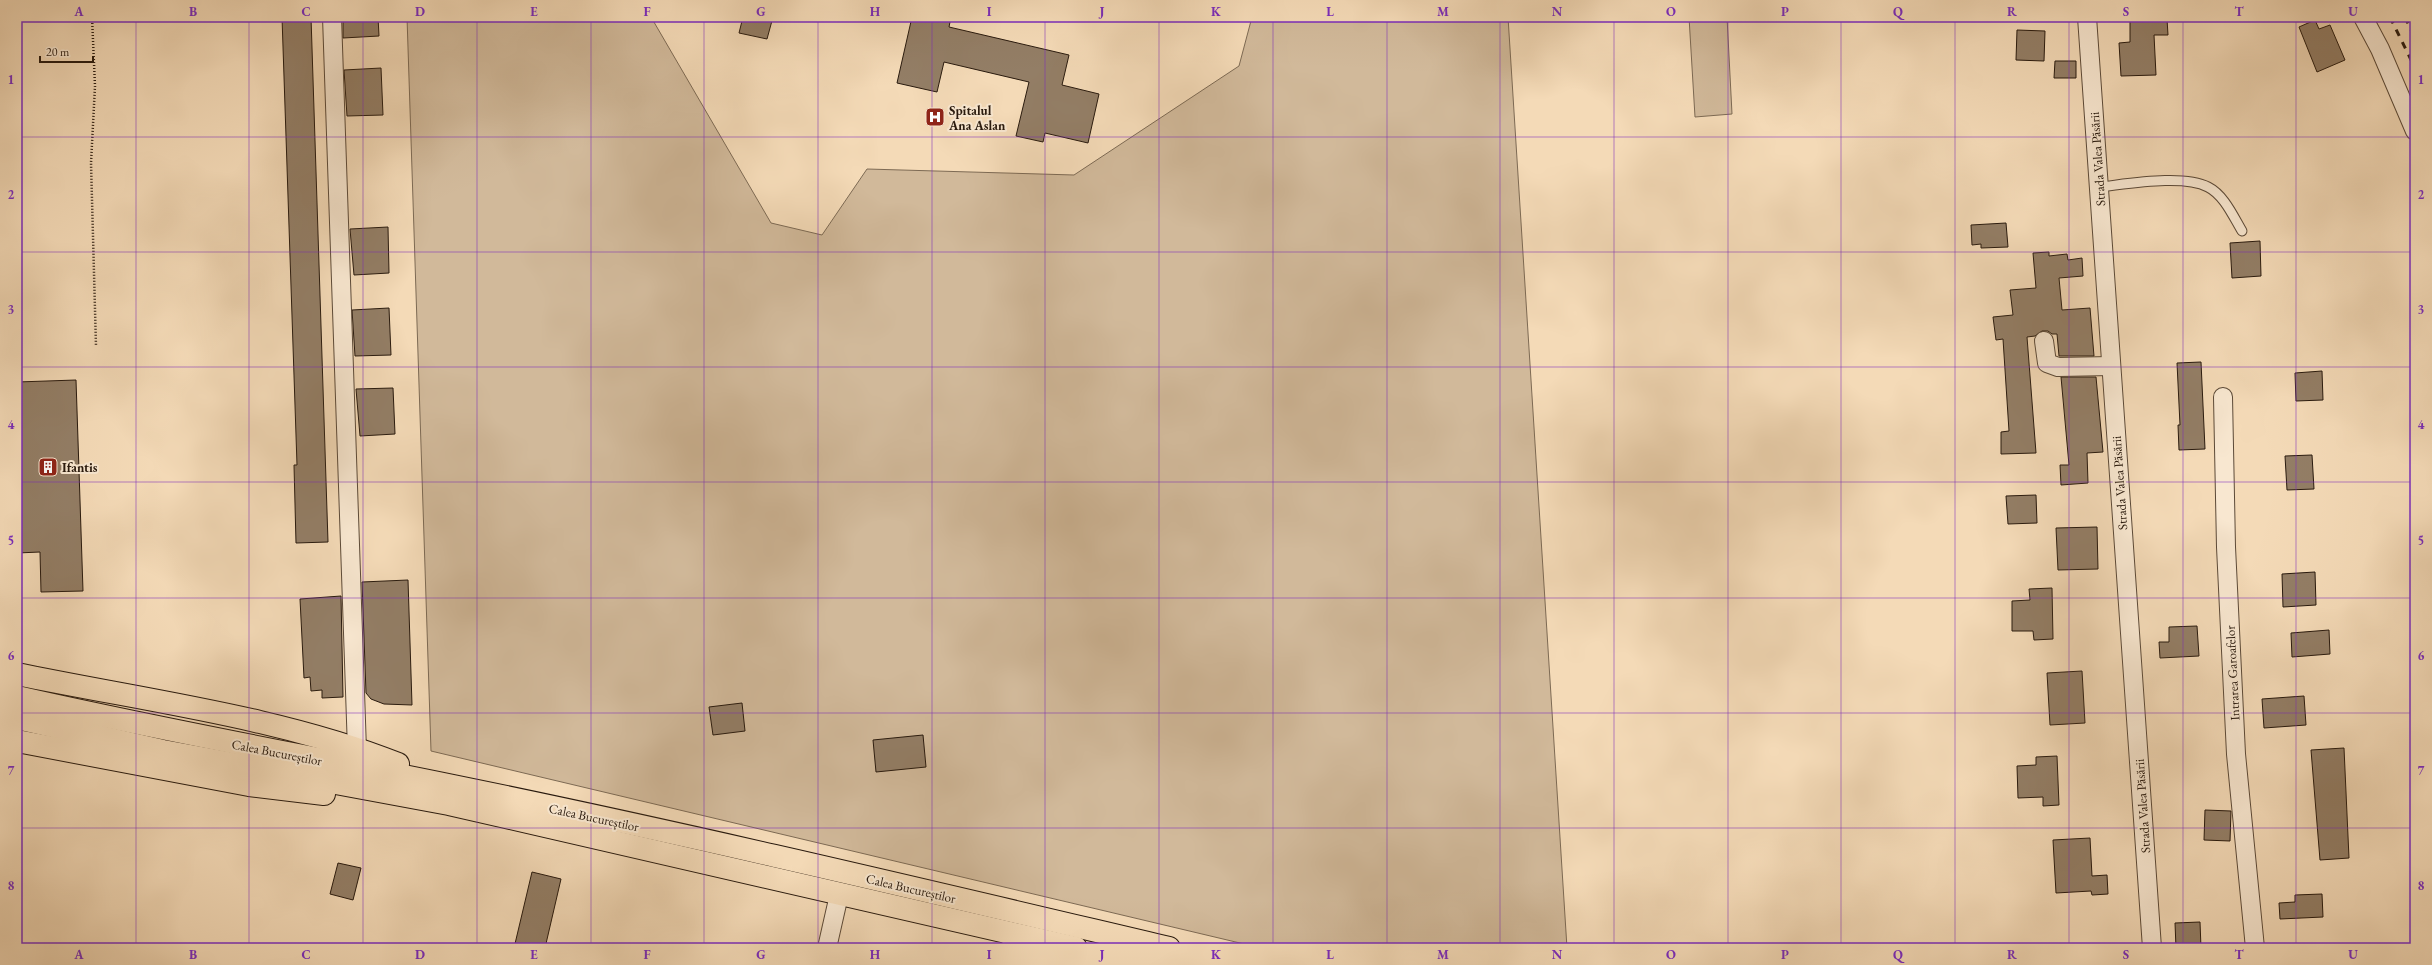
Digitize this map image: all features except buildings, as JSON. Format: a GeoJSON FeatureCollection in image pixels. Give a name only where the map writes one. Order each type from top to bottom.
{"type":"FeatureCollection","features":[{"type":"Feature","properties":{"kind":"highway"},"geometry":{"type":"LineString","coordinates":[[17,674],[210,712],[280,728],[357,750],[451,795]]}},
{"type":"Feature","properties":{"kind":"highway","name":"Calea Bucureștilor"},"geometry":{"type":"LineString","coordinates":[[17,697],[165,741]]}},
{"type":"Feature","properties":{"kind":"highway","name":"Calea Bucureștilor"},"geometry":{"type":"LineString","coordinates":[[17,718],[165,741],[451,795],[838,871],[1170,948]]}},
{"type":"Feature","properties":{"kind":"highway"},"geometry":{"type":"LineString","coordinates":[[17,741],[249,785],[383,801],[451,795]]}},
{"type":"Feature","properties":{"kind":"highway","name":"Calea Bucureștilor"},"geometry":{"type":"LineString","coordinates":[[451,795],[839,895],[1007,941],[1076,948]]}},
{"type":"Feature","properties":{"kind":"street"},"geometry":{"type":"LineString","coordinates":[[332,17],[357,750]]}},
{"type":"Feature","properties":{"kind":"street","name":"Strada Valea Păsării"},"geometry":{"type":"LineString","coordinates":[[2087,17],[2152,948]]}},
{"type":"Feature","properties":{"kind":"street"},"geometry":{"type":"LineString","coordinates":[[2363,17],[2380,49],[2415,131]]}},
{"type":"Feature","properties":{"kind":"street"},"geometry":{"type":"LineString","coordinates":[[2044,341],[2047,363],[2058,366],[2111,366]]}},
{"type":"Feature","properties":{"kind":"street","name":"Intrarea Garoafelor"},"geometry":{"type":"LineString","coordinates":[[2223,397],[2226,547],[2236,754],[2254,948]]}},
{"type":"Feature","properties":{"kind":"street"},"geometry":{"type":"LineString","coordinates":[[827,948],[839,895]]}},
{"type":"Feature","properties":{"kind":"lane"},"geometry":{"type":"LineString","coordinates":[[2099,187],[2188,180],[2209,188],[2225,203],[2242,231]]}},
{"type":"Feature","properties":{"kind":"path"},"geometry":{"type":"LineString","coordinates":[[92,17],[95,86],[91,163],[96,346]]}},
{"type":"Feature","properties":{"kind":"shaded area"},"geometry":{"type":"Polygon","coordinates":[[[407,17],[651,17],[771,223],[822,235],[867,169],[1074,175],[1239,66],[1252,17],[1508,17],[1567,948],[1261,948],[431,751],[407,17]]]}},
{"type":"Feature","properties":{"kind":"shaded area"},"geometry":{"type":"Polygon","coordinates":[[[1689,17],[1727,17],[1732,114],[1695,117],[1689,17]]]}},
{"type":"Feature","properties":{"kind":"railway"},"geometry":{"type":"LineString","coordinates":[[2390,17],[2415,68]]}},
{"type":"Feature","properties":{"kind":"railway"},"geometry":{"type":"LineString","coordinates":[[2405,17],[2415,38]]}},
{"type":"Feature","properties":{"kind":"place","name":"Spitalul Ana Aslan"},"geometry":{"type":"Point","coordinates":[935,117]}},
{"type":"Feature","properties":{"kind":"place","name":"Ifantis"},"geometry":{"type":"Point","coordinates":[48,467]}}]}
